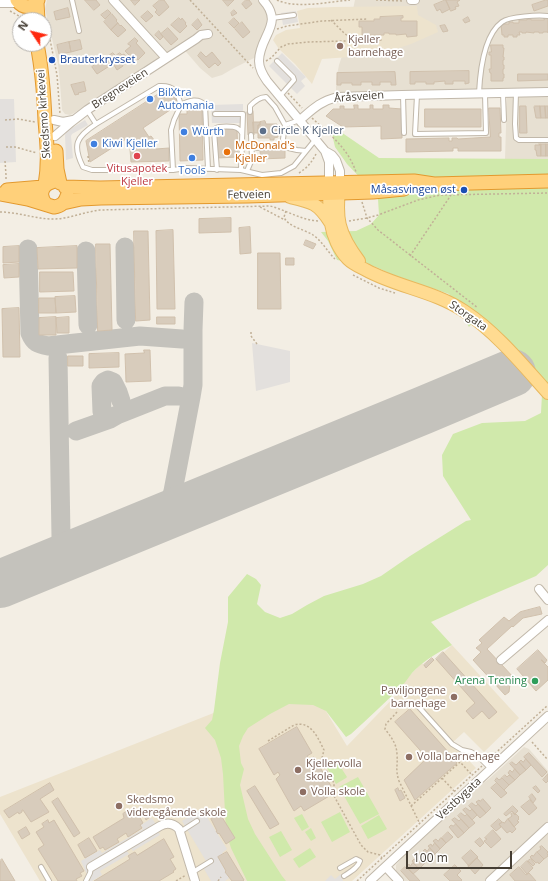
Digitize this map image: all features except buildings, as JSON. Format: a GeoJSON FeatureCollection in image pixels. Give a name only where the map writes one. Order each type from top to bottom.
{"type":"FeatureCollection","features":[{"type":"Feature","properties":{"kind":"highway"},"geometry":{"type":"LineString","coordinates":[[27,3],[35,12]]}},
{"type":"Feature","properties":{"kind":"highway","name":"Skedsmo kirkevei"},"geometry":{"type":"LineString","coordinates":[[38,52],[42,80],[48,163],[44,186]]}},
{"type":"Feature","properties":{"kind":"highway","name":"Skedsmo kirkevei"},"geometry":{"type":"LineString","coordinates":[[45,52],[57,119],[54,136],[56,163],[62,185]]}},
{"type":"Feature","properties":{"kind":"highway"},"geometry":{"type":"LineString","coordinates":[[54,181],[62,185],[67,194],[63,203],[54,207],[2,189],[44,186],[54,181]]}},
{"type":"Feature","properties":{"kind":"highway","name":"Fetveien"},"geometry":{"type":"LineString","coordinates":[[62,185],[100,188],[334,188],[393,190],[416,188],[434,184],[548,181]]}},
{"type":"Feature","properties":{"kind":"highway"},"geometry":{"type":"LineString","coordinates":[[44,186],[42,197],[47,205]]}},
{"type":"Feature","properties":{"kind":"highway","name":"Fetveien"},"geometry":{"type":"LineString","coordinates":[[63,203],[81,199],[101,198],[277,195],[334,188]]}},
{"type":"Feature","properties":{"kind":"main road","name":"Storgata"},"geometry":{"type":"LineString","coordinates":[[334,188],[325,222],[347,258],[368,271],[392,282],[437,297],[463,310],[489,331],[548,393]]}},
{"type":"Feature","properties":{"kind":"main road","name":"Storgata"},"geometry":{"type":"LineString","coordinates":[[334,188],[342,235],[349,247],[368,271]]}},
{"type":"Feature","properties":{"kind":"main road"},"geometry":{"type":"LineString","coordinates":[[277,195],[311,202],[322,211],[325,222]]}},
{"type":"Feature","properties":{"kind":"street"},"geometry":{"type":"LineString","coordinates":[[113,0],[166,58]]}},
{"type":"Feature","properties":{"kind":"street"},"geometry":{"type":"LineString","coordinates":[[263,0],[270,9],[272,18],[271,27],[261,51],[259,61],[261,70],[267,81],[326,151],[334,188]]}},
{"type":"Feature","properties":{"kind":"street"},"geometry":{"type":"LineString","coordinates":[[0,3],[27,3]]}},
{"type":"Feature","properties":{"kind":"street","name":"Bregneveien"},"geometry":{"type":"LineString","coordinates":[[54,136],[87,110],[201,35],[208,34]]}},
{"type":"Feature","properties":{"kind":"street","name":"Åråsveien"},"geometry":{"type":"LineString","coordinates":[[300,120],[319,104],[337,97],[548,92]]}},
{"type":"Feature","properties":{"kind":"street"},"geometry":{"type":"LineString","coordinates":[[57,119],[63,122],[74,120]]}},
{"type":"Feature","properties":{"kind":"street"},"geometry":{"type":"LineString","coordinates":[[539,590],[548,600]]}},
{"type":"Feature","properties":{"kind":"street"},"geometry":{"type":"LineString","coordinates":[[501,660],[548,620]]}},
{"type":"Feature","properties":{"kind":"street","name":"Vestbygata"},"geometry":{"type":"LineString","coordinates":[[370,881],[488,766],[526,736],[548,716]]}},
{"type":"Feature","properties":{"kind":"street"},"geometry":{"type":"LineString","coordinates":[[91,866],[164,824],[169,823],[176,826],[180,832],[195,881]]}},
{"type":"Feature","properties":{"kind":"street"},"geometry":{"type":"LineString","coordinates":[[490,881],[548,827]]}},
{"type":"Feature","properties":{"kind":"street"},"geometry":{"type":"LineString","coordinates":[[386,867],[399,881]]}},
{"type":"Feature","properties":{"kind":"lane"},"geometry":{"type":"LineString","coordinates":[[72,0],[80,31]]}},
{"type":"Feature","properties":{"kind":"lane"},"geometry":{"type":"LineString","coordinates":[[272,18],[294,15]]}},
{"type":"Feature","properties":{"kind":"lane"},"geometry":{"type":"LineString","coordinates":[[417,95],[415,134],[486,134],[482,94],[482,67],[486,48],[494,30],[503,21],[508,19],[548,16]]}},
{"type":"Feature","properties":{"kind":"lane"},"geometry":{"type":"LineString","coordinates":[[277,61],[293,77],[294,80],[280,97]]}},
{"type":"Feature","properties":{"kind":"lane"},"geometry":{"type":"LineString","coordinates":[[182,105],[177,92],[167,85],[159,86],[88,129],[79,137],[77,144],[79,158],[83,167],[92,170],[173,170],[186,168],[241,170],[262,175],[281,173],[294,166],[316,140]]}},
{"type":"Feature","properties":{"kind":"lane"},"geometry":{"type":"LineString","coordinates":[[503,93],[504,120]]}},
{"type":"Feature","properties":{"kind":"lane"},"geometry":{"type":"LineString","coordinates":[[516,93],[516,138],[519,140],[548,140]]}},
{"type":"Feature","properties":{"kind":"lane"},"geometry":{"type":"LineString","coordinates":[[403,95],[404,133]]}},
{"type":"Feature","properties":{"kind":"lane"},"geometry":{"type":"LineString","coordinates":[[250,112],[250,106],[262,97],[266,97],[276,107],[285,125],[283,139],[284,147]]}},
{"type":"Feature","properties":{"kind":"lane"},"geometry":{"type":"LineString","coordinates":[[173,170],[171,130],[174,120],[182,105],[186,102],[198,100],[206,105],[208,169]]}},
{"type":"Feature","properties":{"kind":"lane"},"geometry":{"type":"LineString","coordinates":[[87,110],[96,124]]}},
{"type":"Feature","properties":{"kind":"lane"},"geometry":{"type":"LineString","coordinates":[[215,114],[243,114],[241,170]]}},
{"type":"Feature","properties":{"kind":"lane"},"geometry":{"type":"LineString","coordinates":[[285,125],[300,120]]}},
{"type":"Feature","properties":{"kind":"lane"},"geometry":{"type":"LineString","coordinates":[[217,170],[215,129],[236,127],[242,133]]}},
{"type":"Feature","properties":{"kind":"lane"},"geometry":{"type":"LineString","coordinates":[[247,171],[252,159],[251,135]]}},
{"type":"Feature","properties":{"kind":"lane"},"geometry":{"type":"LineString","coordinates":[[252,148],[284,147],[306,151]]}},
{"type":"Feature","properties":{"kind":"lane"},"geometry":{"type":"LineString","coordinates":[[417,705],[452,744],[462,750],[471,752],[479,757],[488,766]]}},
{"type":"Feature","properties":{"kind":"lane"},"geometry":{"type":"LineString","coordinates":[[180,832],[197,821]]}},
{"type":"Feature","properties":{"kind":"lane"},"geometry":{"type":"LineString","coordinates":[[340,868],[356,859],[360,861],[360,864],[344,876]]}},
{"type":"Feature","properties":{"kind":"lane"},"geometry":{"type":"LineString","coordinates":[[192,872],[211,861]]}},
{"type":"Feature","properties":{"kind":"lane"},"geometry":{"type":"LineString","coordinates":[[86,881],[90,874],[91,866]]}},
{"type":"Feature","properties":{"kind":"lane"},"geometry":{"type":"LineString","coordinates":[[40,867],[49,881]]}},
{"type":"Feature","properties":{"kind":"path"},"geometry":{"type":"LineString","coordinates":[[190,0],[254,70]]}},
{"type":"Feature","properties":{"kind":"path"},"geometry":{"type":"LineString","coordinates":[[277,0],[295,5],[350,0]]}},
{"type":"Feature","properties":{"kind":"path"},"geometry":{"type":"LineString","coordinates":[[376,0],[412,0]]}},
{"type":"Feature","properties":{"kind":"path"},"geometry":{"type":"LineString","coordinates":[[7,10],[12,12]]}},
{"type":"Feature","properties":{"kind":"path"},"geometry":{"type":"LineString","coordinates":[[275,30],[287,26],[311,22],[367,19]]}},
{"type":"Feature","properties":{"kind":"path"},"geometry":{"type":"LineString","coordinates":[[331,20],[340,30],[354,41]]}},
{"type":"Feature","properties":{"kind":"path"},"geometry":{"type":"LineString","coordinates":[[265,62],[281,47],[288,44],[383,40]]}},
{"type":"Feature","properties":{"kind":"path"},"geometry":{"type":"LineString","coordinates":[[51,52],[57,75],[57,119]]}},
{"type":"Feature","properties":{"kind":"path"},"geometry":{"type":"LineString","coordinates":[[312,118],[347,153],[356,172]]}},
{"type":"Feature","properties":{"kind":"path"},"geometry":{"type":"LineString","coordinates":[[5,120],[18,119],[38,122]]}},
{"type":"Feature","properties":{"kind":"path"},"geometry":{"type":"LineString","coordinates":[[324,136],[327,132]]}},
{"type":"Feature","properties":{"kind":"path"},"geometry":{"type":"LineString","coordinates":[[6,147],[19,147],[39,154]]}},
{"type":"Feature","properties":{"kind":"path"},"geometry":{"type":"LineString","coordinates":[[296,175],[307,167],[316,154]]}},
{"type":"Feature","properties":{"kind":"path"},"geometry":{"type":"LineString","coordinates":[[2,189],[6,175],[5,161]]}},
{"type":"Feature","properties":{"kind":"path"},"geometry":{"type":"LineString","coordinates":[[349,221],[378,215],[418,200],[440,195],[548,193]]}},
{"type":"Feature","properties":{"kind":"path"},"geometry":{"type":"LineString","coordinates":[[362,199],[367,218],[378,230],[410,256],[451,195]]}},
{"type":"Feature","properties":{"kind":"path"},"geometry":{"type":"LineString","coordinates":[[0,212],[13,212],[55,219],[100,210],[270,206],[312,221],[325,222]]}},
{"type":"Feature","properties":{"kind":"path"},"geometry":{"type":"LineString","coordinates":[[259,207],[315,236],[337,261]]}},
{"type":"Feature","properties":{"kind":"path"},"geometry":{"type":"LineString","coordinates":[[286,211],[284,216],[286,221]]}},
{"type":"Feature","properties":{"kind":"path"},"geometry":{"type":"LineString","coordinates":[[351,273],[379,288],[400,295]]}},
{"type":"Feature","properties":{"kind":"path"},"geometry":{"type":"LineString","coordinates":[[251,332],[251,336],[257,344]]}},
{"type":"Feature","properties":{"kind":"path"},"geometry":{"type":"LineString","coordinates":[[356,881],[472,775],[488,766],[548,705]]}},
{"type":"Feature","properties":{"kind":"path"},"geometry":{"type":"LineString","coordinates":[[398,712],[386,724],[385,729],[396,747],[398,760],[396,773],[398,781],[420,823]]}},
{"type":"Feature","properties":{"kind":"path"},"geometry":{"type":"LineString","coordinates":[[268,741],[294,725],[307,725],[311,728],[324,750],[321,762],[334,783],[334,796],[361,845],[368,852],[380,855],[382,858]]}},
{"type":"Feature","properties":{"kind":"path"},"geometry":{"type":"LineString","coordinates":[[526,736],[548,760]]}},
{"type":"Feature","properties":{"kind":"path"},"geometry":{"type":"LineString","coordinates":[[411,806],[460,762],[472,775]]}},
{"type":"Feature","properties":{"kind":"path"},"geometry":{"type":"LineString","coordinates":[[442,778],[454,791]]}},
{"type":"Feature","properties":{"kind":"path"},"geometry":{"type":"LineString","coordinates":[[176,881],[192,872]]}},
{"type":"Feature","properties":{"kind":"path"},"geometry":{"type":"LineString","coordinates":[[218,881],[221,876]]}},
{"type":"Feature","properties":{"kind":"shaded area"},"geometry":{"type":"Polygon","coordinates":[[[47,0],[258,0],[268,13],[269,21],[256,57],[222,75],[212,78],[200,68],[181,46],[70,115],[65,114],[62,110],[58,64],[52,39],[52,12],[46,12],[47,0]]]}},
{"type":"Feature","properties":{"kind":"shaded area"},"geometry":{"type":"Polygon","coordinates":[[[355,0],[548,0],[548,159],[505,159],[507,95],[336,93],[336,80],[339,65],[345,47],[355,0]]]}},
{"type":"Feature","properties":{"kind":"shaded area","name":"Kjeller barnehage"},"geometry":{"type":"Polygon","coordinates":[[[417,6],[418,15],[436,25],[438,32],[411,44],[377,55],[322,59],[312,84],[295,64],[279,49],[273,40],[276,35],[286,30],[300,28],[297,11],[308,8],[417,6]]]}},
{"type":"Feature","properties":{"kind":"shaded area"},"geometry":{"type":"Polygon","coordinates":[[[296,11],[298,22],[283,25],[281,13],[296,11]]]}},
{"type":"Feature","properties":{"kind":"shaded area"},"geometry":{"type":"Polygon","coordinates":[[[282,53],[306,77],[301,81],[305,86],[297,94],[269,66],[282,53]]]}},
{"type":"Feature","properties":{"kind":"shaded area"},"geometry":{"type":"Polygon","coordinates":[[[0,99],[14,99],[16,162],[0,163],[0,99]]]}},
{"type":"Feature","properties":{"kind":"shaded area"},"geometry":{"type":"Polygon","coordinates":[[[243,104],[240,123],[212,123],[211,105],[243,104]]]}},
{"type":"Feature","properties":{"kind":"shaded area"},"geometry":{"type":"Polygon","coordinates":[[[85,120],[88,125],[71,136],[73,158],[66,160],[65,135],[67,131],[85,120]]]}},
{"type":"Feature","properties":{"kind":"shaded area"},"geometry":{"type":"Polygon","coordinates":[[[252,343],[290,351],[290,382],[256,391],[252,343]]]}},
{"type":"Feature","properties":{"kind":"shaded area"},"geometry":{"type":"Polygon","coordinates":[[[452,645],[519,718],[484,752],[464,732],[452,743],[476,768],[352,881],[40,881],[0,814],[0,797],[211,714],[304,675],[347,746],[401,690],[404,681],[422,663],[424,665],[432,658],[435,660],[452,645]]]}},
{"type":"Feature","properties":{"kind":"shaded area"},"geometry":{"type":"Polygon","coordinates":[[[524,747],[529,749],[548,771],[548,881],[403,881],[396,873],[396,865],[429,826],[490,778],[524,747]]]}},
{"type":"Feature","properties":{"kind":"shaded area"},"geometry":{"type":"Polygon","coordinates":[[[202,809],[227,849],[218,857],[229,878],[225,881],[211,881],[204,869],[206,861],[182,821],[202,809]]]}},
{"type":"Feature","properties":{"kind":"shaded area"},"geometry":{"type":"Polygon","coordinates":[[[152,818],[160,835],[133,851],[130,847],[126,850],[129,854],[100,871],[102,875],[90,881],[81,861],[100,850],[102,853],[143,829],[141,825],[152,818]]]}},
{"type":"Feature","properties":{"kind":"shaded area"},"geometry":{"type":"Polygon","coordinates":[[[341,874],[343,881],[325,881],[331,875],[335,879],[341,874]]]}},
{"type":"Feature","properties":{"kind":"green space"},"geometry":{"type":"Polygon","coordinates":[[[335,128],[379,158],[548,159],[548,565],[536,576],[431,622],[452,645],[421,665],[412,673],[400,688],[346,737],[326,711],[313,705],[289,704],[248,728],[239,746],[241,763],[244,769],[240,785],[248,819],[255,834],[286,881],[247,881],[231,848],[226,832],[221,758],[215,740],[205,728],[212,720],[214,710],[220,663],[228,622],[228,597],[247,574],[256,579],[261,585],[257,604],[265,612],[280,618],[292,614],[324,596],[363,584],[381,576],[466,521],[471,520],[443,476],[442,455],[453,434],[482,423],[525,421],[541,413],[542,394],[479,315],[469,327],[449,294],[393,275],[376,267],[337,260],[328,241],[321,232],[356,231],[371,224],[379,215],[378,199],[347,164],[335,147],[332,134],[335,128]]]}},
{"type":"Feature","properties":{"kind":"green space"},"geometry":{"type":"Polygon","coordinates":[[[334,761],[338,763],[347,777],[336,784],[327,768],[332,765],[331,764],[334,761]]]}},
{"type":"Feature","properties":{"kind":"green space"},"geometry":{"type":"Polygon","coordinates":[[[358,777],[379,814],[360,824],[339,787],[358,777]]]}},
{"type":"Feature","properties":{"kind":"green space"},"geometry":{"type":"Polygon","coordinates":[[[340,812],[350,832],[332,842],[321,822],[340,812]]]}},
{"type":"Feature","properties":{"kind":"green space"},"geometry":{"type":"Polygon","coordinates":[[[302,814],[309,827],[302,831],[294,818],[302,814]]]}},
{"type":"Feature","properties":{"kind":"green space"},"geometry":{"type":"Polygon","coordinates":[[[379,815],[387,829],[368,839],[361,826],[379,815]]]}},
{"type":"Feature","properties":{"kind":"green space"},"geometry":{"type":"Polygon","coordinates":[[[311,828],[316,838],[311,841],[305,832],[311,828]]]}},
{"type":"Feature","properties":{"kind":"green space"},"geometry":{"type":"Polygon","coordinates":[[[281,831],[292,850],[280,857],[269,837],[281,831]]]}},
{"type":"Feature","properties":{"kind":"green space"},"geometry":{"type":"Polygon","coordinates":[[[310,848],[316,857],[299,868],[293,859],[310,848]]]}},
{"type":"Feature","properties":{"kind":"taxiway"},"geometry":{"type":"LineString","coordinates":[[125,247],[126,320]]}},
{"type":"Feature","properties":{"kind":"taxiway"},"geometry":{"type":"LineString","coordinates":[[28,249],[30,333],[33,339],[42,345],[48,346],[140,336],[182,339]]}},
{"type":"Feature","properties":{"kind":"taxiway"},"geometry":{"type":"LineString","coordinates":[[86,251],[88,325]]}},
{"type":"Feature","properties":{"kind":"taxiway"},"geometry":{"type":"LineString","coordinates":[[173,491],[193,385],[194,302]]}},
{"type":"Feature","properties":{"kind":"taxiway"},"geometry":{"type":"LineString","coordinates":[[49,564],[59,556],[62,547],[58,358]]}},
{"type":"Feature","properties":{"kind":"taxiway"},"geometry":{"type":"LineString","coordinates":[[102,412],[101,386],[104,382],[108,380],[113,382],[121,401]]}},
{"type":"Feature","properties":{"kind":"taxiway"},"geometry":{"type":"LineString","coordinates":[[76,431],[110,419],[165,396],[179,396]]}},
{"type":"Feature","properties":{"kind":"taxiway"},"geometry":{"type":"LineString","coordinates":[[154,520],[165,513],[173,491],[175,502],[182,505],[193,505]]}},
{"type":"Feature","properties":{"kind":"taxiway"},"geometry":{"type":"LineString","coordinates":[[61,537],[67,546],[75,549],[88,548]]}},
{"type":"Feature","properties":{"kind":"runway"},"geometry":{"type":"LineString","coordinates":[[0,584],[512,373]]}},
{"type":"Feature","properties":{"kind":"place","name":"Kjeller barnehage"},"geometry":{"type":"Point","coordinates":[340,46]}},
{"type":"Feature","properties":{"kind":"place","name":"Brauterkrysset"},"geometry":{"type":"Point","coordinates":[52,60]}},
{"type":"Feature","properties":{"kind":"place","name":"BilXtra Automania"},"geometry":{"type":"Point","coordinates":[150,99]}},
{"type":"Feature","properties":{"kind":"place","name":"Circle K Kjeller"},"geometry":{"type":"Point","coordinates":[263,131]}},
{"type":"Feature","properties":{"kind":"place","name":"Würth"},"geometry":{"type":"Point","coordinates":[184,132]}},
{"type":"Feature","properties":{"kind":"place","name":"Kiwi Kjeller"},"geometry":{"type":"Point","coordinates":[94,144]}},
{"type":"Feature","properties":{"kind":"place","name":"McDonald's Kjeller"},"geometry":{"type":"Point","coordinates":[227,152]}},
{"type":"Feature","properties":{"kind":"place","name":"Vitusapotek Kjeller"},"geometry":{"type":"Point","coordinates":[137,156]}},
{"type":"Feature","properties":{"kind":"place","name":"Tools"},"geometry":{"type":"Point","coordinates":[192,158]}},
{"type":"Feature","properties":{"kind":"place","name":"Måsasvingen øst"},"geometry":{"type":"Point","coordinates":[464,190]}},
{"type":"Feature","properties":{"kind":"place","name":"Arena Trening"},"geometry":{"type":"Point","coordinates":[535,681]}},
{"type":"Feature","properties":{"kind":"place","name":"Paviljongene barnehage"},"geometry":{"type":"Point","coordinates":[454,697]}},
{"type":"Feature","properties":{"kind":"place","name":"Volla barnehage"},"geometry":{"type":"Point","coordinates":[409,757]}},
{"type":"Feature","properties":{"kind":"place","name":"Kjellervolla skole"},"geometry":{"type":"Point","coordinates":[298,770]}},
{"type":"Feature","properties":{"kind":"place","name":"Volla skole"},"geometry":{"type":"Point","coordinates":[303,792]}},
{"type":"Feature","properties":{"kind":"place","name":"Skedsmo videregående skole"},"geometry":{"type":"Point","coordinates":[119,806]}}]}
